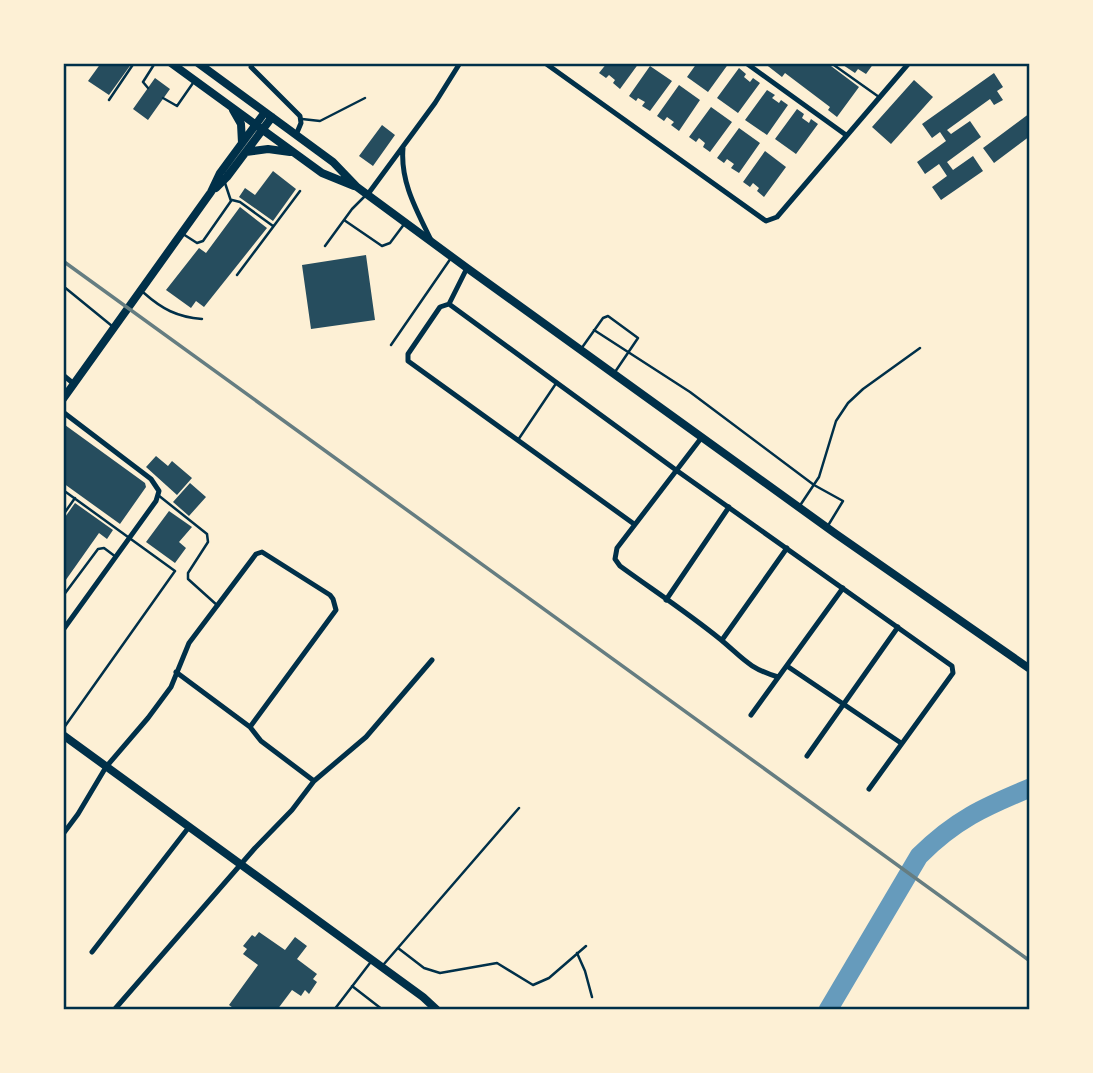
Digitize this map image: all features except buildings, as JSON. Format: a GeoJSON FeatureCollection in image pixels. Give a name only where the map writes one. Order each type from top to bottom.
{"type":"FeatureCollection","features":[{"type":"Feature","properties":{"kind":"main road"},"geometry":{"type":"LineString","coordinates":[[172,63],[327,176],[368,194],[799,507],[1030,669]]}},
{"type":"Feature","properties":{"kind":"main road"},"geometry":{"type":"LineString","coordinates":[[198,63],[333,162],[357,187]]}},
{"type":"Feature","properties":{"kind":"main road"},"geometry":{"type":"LineString","coordinates":[[230,106],[241,124],[244,148]]}},
{"type":"Feature","properties":{"kind":"main road"},"geometry":{"type":"LineString","coordinates":[[211,192],[224,180],[268,115]]}},
{"type":"Feature","properties":{"kind":"main road"},"geometry":{"type":"LineString","coordinates":[[63,399],[211,192],[220,173],[244,148],[278,150],[299,156]]}},
{"type":"Feature","properties":{"kind":"main road"},"geometry":{"type":"LineString","coordinates":[[63,735],[423,997],[437,1010]]}},
{"type":"Feature","properties":{"kind":"street"},"geometry":{"type":"LineString","coordinates":[[368,194],[403,148],[460,63]]}},
{"type":"Feature","properties":{"kind":"street"},"geometry":{"type":"LineString","coordinates":[[545,63],[766,221],[777,217],[909,63]]}},
{"type":"Feature","properties":{"kind":"street"},"geometry":{"type":"LineString","coordinates":[[746,63],[846,135]]}},
{"type":"Feature","properties":{"kind":"street"},"geometry":{"type":"LineString","coordinates":[[250,64],[302,119],[296,135]]}},
{"type":"Feature","properties":{"kind":"street"},"geometry":{"type":"LineString","coordinates":[[403,148],[403,174],[432,242]]}},
{"type":"Feature","properties":{"kind":"street"},"geometry":{"type":"LineString","coordinates":[[467,268],[449,304],[440,307],[408,354],[408,361],[634,524]]}},
{"type":"Feature","properties":{"kind":"street"},"geometry":{"type":"LineString","coordinates":[[449,304],[676,470],[948,661],[953,673],[869,789]]}},
{"type":"Feature","properties":{"kind":"street"},"geometry":{"type":"LineString","coordinates":[[63,374],[74,384]]}},
{"type":"Feature","properties":{"kind":"street"},"geometry":{"type":"LineString","coordinates":[[63,412],[158,486],[158,495],[63,629]]}},
{"type":"Feature","properties":{"kind":"street"},"geometry":{"type":"LineString","coordinates":[[702,437],[634,524],[617,548],[615,559],[620,566],[722,640],[750,666],[778,677]]}},
{"type":"Feature","properties":{"kind":"street"},"geometry":{"type":"LineString","coordinates":[[666,600],[729,507]]}},
{"type":"Feature","properties":{"kind":"street"},"geometry":{"type":"LineString","coordinates":[[722,640],[787,548]]}},
{"type":"Feature","properties":{"kind":"street"},"geometry":{"type":"LineString","coordinates":[[63,834],[106,767],[171,687],[189,643],[260,552],[330,594],[335,605],[334,616],[250,727]]}},
{"type":"Feature","properties":{"kind":"street"},"geometry":{"type":"LineString","coordinates":[[751,715],[843,588]]}},
{"type":"Feature","properties":{"kind":"street"},"geometry":{"type":"LineString","coordinates":[[807,756],[898,626]]}},
{"type":"Feature","properties":{"kind":"street"},"geometry":{"type":"LineString","coordinates":[[114,1010],[255,848],[292,810],[314,781],[366,737],[432,660]]}},
{"type":"Feature","properties":{"kind":"street"},"geometry":{"type":"LineString","coordinates":[[787,666],[901,743]]}},
{"type":"Feature","properties":{"kind":"street"},"geometry":{"type":"LineString","coordinates":[[176,672],[250,727],[261,741],[314,781]]}},
{"type":"Feature","properties":{"kind":"street"},"geometry":{"type":"LineString","coordinates":[[92,952],[190,827]]}},
{"type":"Feature","properties":{"kind":"lane"},"geometry":{"type":"LineString","coordinates":[[109,100],[134,63]]}},
{"type":"Feature","properties":{"kind":"lane"},"geometry":{"type":"LineString","coordinates":[[148,88],[143,82],[155,63]]}},
{"type":"Feature","properties":{"kind":"lane"},"geometry":{"type":"LineString","coordinates":[[831,63],[879,97]]}},
{"type":"Feature","properties":{"kind":"lane"},"geometry":{"type":"LineString","coordinates":[[163,99],[177,106],[195,80]]}},
{"type":"Feature","properties":{"kind":"lane"},"geometry":{"type":"LineString","coordinates":[[302,119],[320,121],[365,98]]}},
{"type":"Feature","properties":{"kind":"lane"},"geometry":{"type":"LineString","coordinates":[[224,180],[231,200]]}},
{"type":"Feature","properties":{"kind":"lane"},"geometry":{"type":"LineString","coordinates":[[237,275],[300,191]]}},
{"type":"Feature","properties":{"kind":"lane"},"geometry":{"type":"LineString","coordinates":[[325,246],[368,194]]}},
{"type":"Feature","properties":{"kind":"lane"},"geometry":{"type":"LineString","coordinates":[[231,200],[240,202],[273,226]]}},
{"type":"Feature","properties":{"kind":"lane"},"geometry":{"type":"LineString","coordinates":[[182,233],[195,242],[201,242],[231,200]]}},
{"type":"Feature","properties":{"kind":"lane"},"geometry":{"type":"LineString","coordinates":[[344,220],[382,246],[390,243],[406,222]]}},
{"type":"Feature","properties":{"kind":"lane"},"geometry":{"type":"LineString","coordinates":[[391,345],[453,257]]}},
{"type":"Feature","properties":{"kind":"lane"},"geometry":{"type":"LineString","coordinates":[[63,286],[114,328]]}},
{"type":"Feature","properties":{"kind":"lane"},"geometry":{"type":"LineString","coordinates":[[141,291],[163,310],[201,319]]}},
{"type":"Feature","properties":{"kind":"lane"},"geometry":{"type":"LineString","coordinates":[[581,349],[603,318],[608,316],[636,335],[638,338],[614,373]]}},
{"type":"Feature","properties":{"kind":"lane"},"geometry":{"type":"LineString","coordinates":[[594,330],[691,392],[814,485],[843,501],[827,527]]}},
{"type":"Feature","properties":{"kind":"lane"},"geometry":{"type":"LineString","coordinates":[[799,507],[819,477],[836,421],[848,404],[863,388],[920,348]]}},
{"type":"Feature","properties":{"kind":"lane"},"geometry":{"type":"LineString","coordinates":[[518,440],[557,382]]}},
{"type":"Feature","properties":{"kind":"lane"},"geometry":{"type":"LineString","coordinates":[[63,489],[173,568],[175,573],[63,730]]}},
{"type":"Feature","properties":{"kind":"lane"},"geometry":{"type":"LineString","coordinates":[[158,495],[207,534],[208,542],[188,579],[218,606]]}},
{"type":"Feature","properties":{"kind":"lane"},"geometry":{"type":"LineString","coordinates":[[63,515],[75,498]]}},
{"type":"Feature","properties":{"kind":"lane"},"geometry":{"type":"LineString","coordinates":[[63,596],[98,549],[102,548],[116,557]]}},
{"type":"Feature","properties":{"kind":"lane"},"geometry":{"type":"LineString","coordinates":[[382,967],[519,808]]}},
{"type":"Feature","properties":{"kind":"lane"},"geometry":{"type":"LineString","coordinates":[[398,948],[431,972],[440,973],[497,963],[533,985],[549,978],[586,946]]}},
{"type":"Feature","properties":{"kind":"lane"},"geometry":{"type":"LineString","coordinates":[[577,953],[592,997]]}},
{"type":"Feature","properties":{"kind":"lane"},"geometry":{"type":"LineString","coordinates":[[334,1010],[372,960]]}},
{"type":"Feature","properties":{"kind":"lane"},"geometry":{"type":"LineString","coordinates":[[352,986],[383,1010]]}},
{"type":"Feature","properties":{"kind":"waterway"},"geometry":{"type":"LineString","coordinates":[[828,1010],[919,856],[945,833],[971,816],[1030,788]]}},
{"type":"Feature","properties":{"kind":"railway"},"geometry":{"type":"LineString","coordinates":[[63,261],[1030,961]]}}]}
